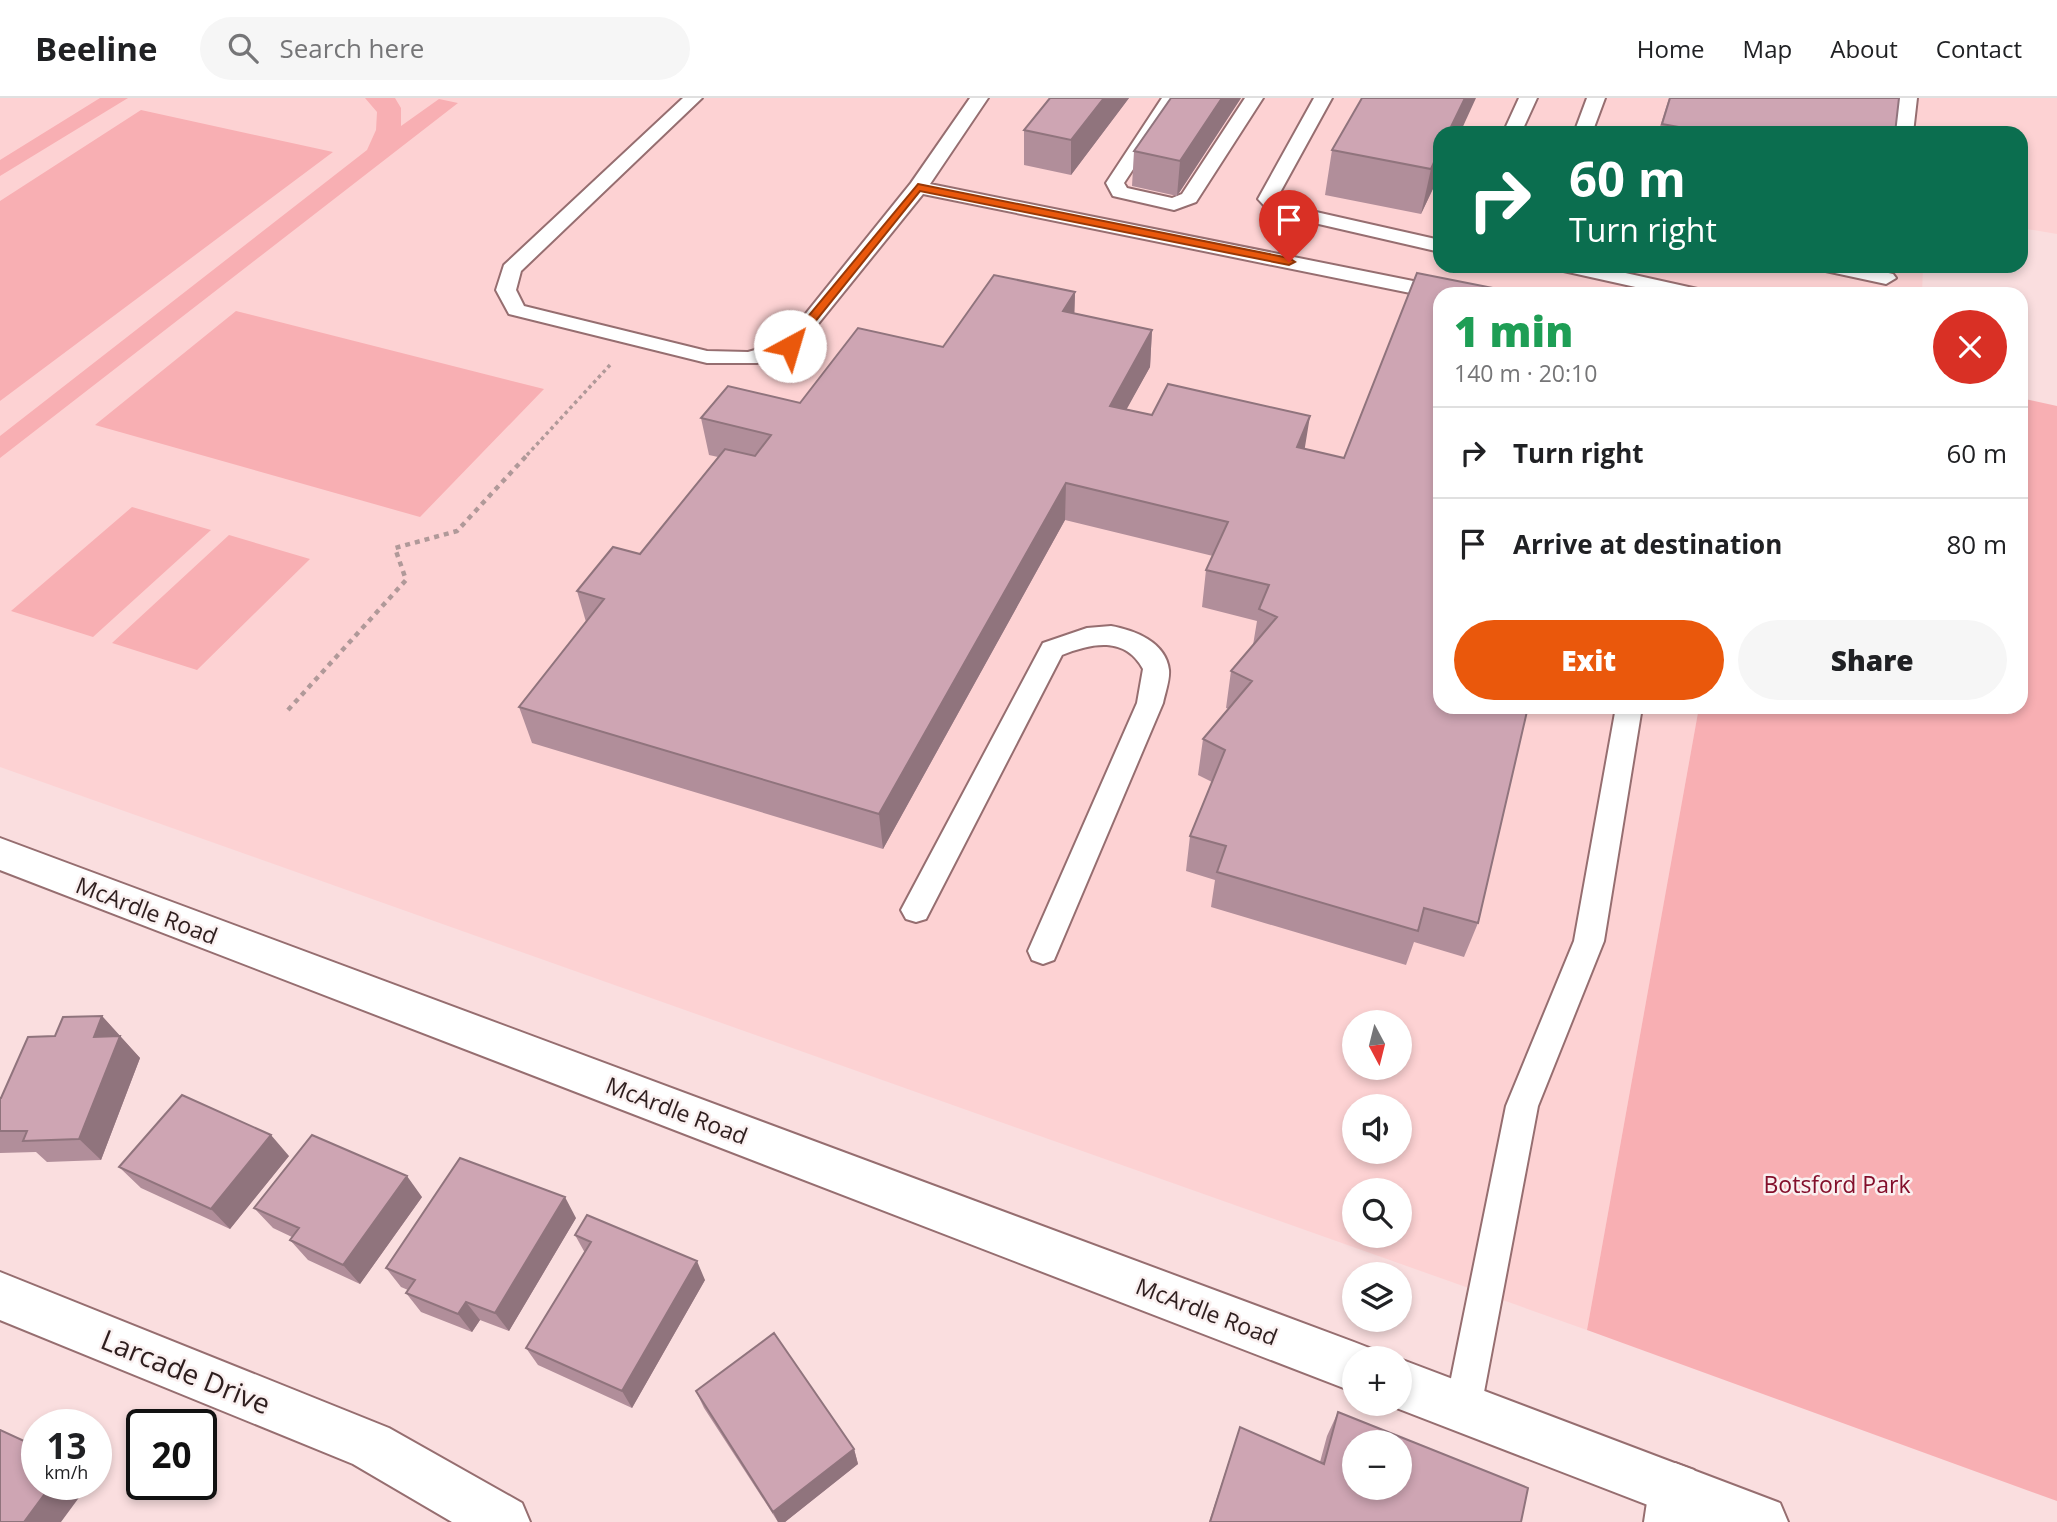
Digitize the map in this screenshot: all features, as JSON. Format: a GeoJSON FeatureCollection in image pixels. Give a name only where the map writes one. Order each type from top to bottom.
{"type":"FeatureCollection","features":[{"type":"Feature","properties":{"kind":"main road","name":"McArdle Road"},"geometry":{"type":"LineString","coordinates":[[0,854],[1342,1362]]}},
{"type":"Feature","properties":{"kind":"main road","name":"Larcade Drive"},"geometry":{"type":"LineString","coordinates":[[0,1296],[371,1446],[503,1522]]}},
{"type":"Feature","properties":{"kind":"main road"},"geometry":{"type":"LineString","coordinates":[[1412,1389],[1462,1408],[1673,1506],[1761,1522]]}},
{"type":"Feature","properties":{"kind":"lane"},"geometry":{"type":"LineString","coordinates":[[693,98],[511,269],[506,290],[516,310],[707,357],[749,358],[790,346],[918,187],[977,105],[979,98]]}},
{"type":"Feature","properties":{"kind":"lane"},"geometry":{"type":"LineString","coordinates":[[1171,98],[1115,183],[1120,192],[1174,204],[1189,198],[1254,98]]}},
{"type":"Feature","properties":{"kind":"lane"},"geometry":{"type":"LineString","coordinates":[[1323,98],[1267,199],[1278,209],[1433,244]]}},
{"type":"Feature","properties":{"kind":"lane"},"geometry":{"type":"LineString","coordinates":[[1515,126],[1528,98]]}},
{"type":"Feature","properties":{"kind":"lane"},"geometry":{"type":"LineString","coordinates":[[1586,126],[1596,98]]}},
{"type":"Feature","properties":{"kind":"lane"},"geometry":{"type":"LineString","coordinates":[[1905,126],[1908,98]]}},
{"type":"Feature","properties":{"kind":"lane"},"geometry":{"type":"LineString","coordinates":[[918,187],[1433,291]]}},
{"type":"Feature","properties":{"kind":"lane"},"geometry":{"type":"LineString","coordinates":[[1598,273],[1663,287]]}},
{"type":"Feature","properties":{"kind":"lane"},"geometry":{"type":"LineString","coordinates":[[1859,273],[1886,279]]}},
{"type":"Feature","properties":{"kind":"lane"},"geometry":{"type":"LineString","coordinates":[[916,910],[1052,649],[1083,636],[1119,637],[1144,649],[1156,669],[1150,703],[1043,950]]}},
{"type":"Feature","properties":{"kind":"lane"},"geometry":{"type":"LineString","coordinates":[[1462,1408],[1522,1106],[1589,941],[1628,714]]}},
{"type":"Feature","properties":{"kind":"path"},"geometry":{"type":"LineString","coordinates":[[288,710],[406,580],[395,548],[457,531],[634,339]]}},
{"type":"Feature","properties":{"kind":"shaded area"},"geometry":{"type":"Polygon","coordinates":[[[0,98],[2057,98],[2057,234],[2028,229],[2028,126],[1433,126],[1433,273],[1923,273],[1922,287],[1433,287],[1433,714],[1698,714],[1587,1330],[1412,1268],[1412,1262],[1395,1262],[1356,1248],[1412,1248],[1412,1178],[1342,1178],[1342,1243],[0,767],[0,98]]]}},
{"type":"Feature","properties":{"kind":"green space"},"geometry":{"type":"Polygon","coordinates":[[[100,98],[128,98],[0,176],[0,160],[100,98]]]}},
{"type":"Feature","properties":{"kind":"green space"},"geometry":{"type":"Polygon","coordinates":[[[365,98],[395,98],[401,108],[401,126],[439,99],[458,103],[0,458],[0,436],[367,150],[376,130],[377,112],[365,98]]]}},
{"type":"Feature","properties":{"kind":"green space"},"geometry":{"type":"Polygon","coordinates":[[[141,110],[333,152],[0,401],[0,201],[141,110]]]}},
{"type":"Feature","properties":{"kind":"green space"},"geometry":{"type":"Polygon","coordinates":[[[236,311],[544,389],[420,517],[95,425],[236,311]]]}},
{"type":"Feature","properties":{"kind":"green space","name":"Botsford Park"},"geometry":{"type":"Polygon","coordinates":[[[2028,400],[2057,406],[2057,1501],[1587,1330],[1698,714],[2028,714],[2028,400]]]}},
{"type":"Feature","properties":{"kind":"green space"},"geometry":{"type":"Polygon","coordinates":[[[132,507],[211,530],[93,637],[11,611],[132,507]]]}},
{"type":"Feature","properties":{"kind":"green space"},"geometry":{"type":"Polygon","coordinates":[[[229,535],[310,559],[197,670],[112,643],[229,535]]]}},
{"type":"Feature","properties":{"kind":"building"},"geometry":{"type":"Polygon","coordinates":[[[1050,98],[1104,98],[1071,140],[1024,130],[1050,98]]]}},
{"type":"Feature","properties":{"kind":"building"},"geometry":{"type":"Polygon","coordinates":[[[1171,98],[1222,98],[1180,161],[1134,151],[1171,98]]]}},
{"type":"Feature","properties":{"kind":"building"},"geometry":{"type":"Polygon","coordinates":[[[1362,98],[1465,98],[1451,126],[1433,126],[1431,169],[1332,150],[1362,98]]]}},
{"type":"Feature","properties":{"kind":"building"},"geometry":{"type":"Polygon","coordinates":[[[1670,98],[1899,98],[1896,126],[1662,124],[1670,98]]]}},
{"type":"Feature","properties":{"kind":"building"},"geometry":{"type":"Polygon","coordinates":[[[1417,273],[1488,287],[1433,287],[1433,714],[1526,714],[1478,923],[1424,908],[1418,931],[1217,872],[1226,846],[1190,836],[1225,750],[1203,739],[1252,681],[1231,671],[1277,617],[1259,609],[1269,585],[1206,570],[1228,522],[1066,483],[879,814],[519,707],[604,599],[577,591],[613,547],[640,554],[725,449],[755,456],[771,435],[701,418],[728,386],[800,403],[858,328],[943,347],[994,275],[1075,292],[1063,311],[1152,330],[1110,406],[1152,415],[1168,384],[1310,416],[1297,447],[1344,458],[1417,273]]]}},
{"type":"Feature","properties":{"kind":"building"},"geometry":{"type":"Polygon","coordinates":[[[102,1016],[94,1037],[120,1036],[79,1139],[23,1141],[27,1131],[0,1131],[0,1098],[28,1037],[55,1036],[63,1017],[102,1016]]]}},
{"type":"Feature","properties":{"kind":"building"},"geometry":{"type":"Polygon","coordinates":[[[182,1095],[271,1135],[211,1209],[119,1167],[182,1095]]]}},
{"type":"Feature","properties":{"kind":"building"},"geometry":{"type":"Polygon","coordinates":[[[312,1135],[407,1176],[343,1265],[290,1240],[299,1228],[254,1208],[312,1135]]]}},
{"type":"Feature","properties":{"kind":"building"},"geometry":{"type":"Polygon","coordinates":[[[460,1158],[565,1197],[495,1313],[466,1302],[458,1314],[406,1293],[415,1280],[386,1268],[460,1158]]]}},
{"type":"Feature","properties":{"kind":"building"},"geometry":{"type":"Polygon","coordinates":[[[587,1215],[697,1261],[622,1391],[526,1348],[591,1242],[575,1235],[587,1215]]]}},
{"type":"Feature","properties":{"kind":"building"},"geometry":{"type":"Polygon","coordinates":[[[774,1333],[854,1449],[773,1512],[696,1391],[774,1333]]]}},
{"type":"Feature","properties":{"kind":"building"},"geometry":{"type":"Polygon","coordinates":[[[1338,1412],[1342,1416],[1383,1430],[1342,1430],[1342,1500],[1412,1500],[1412,1442],[1528,1488],[1521,1522],[1210,1522],[1240,1427],[1324,1464],[1338,1412]]]}},
{"type":"Feature","properties":{"kind":"building"},"geometry":{"type":"Polygon","coordinates":[[[0,1430],[21,1440],[21,1500],[40,1500],[24,1522],[0,1522],[0,1430]]]}},
{"type":"Feature","properties":{"kind":"route"},"geometry":{"type":"LineString","coordinates":[[790,346],[918,187],[1289,262]]}}]}
